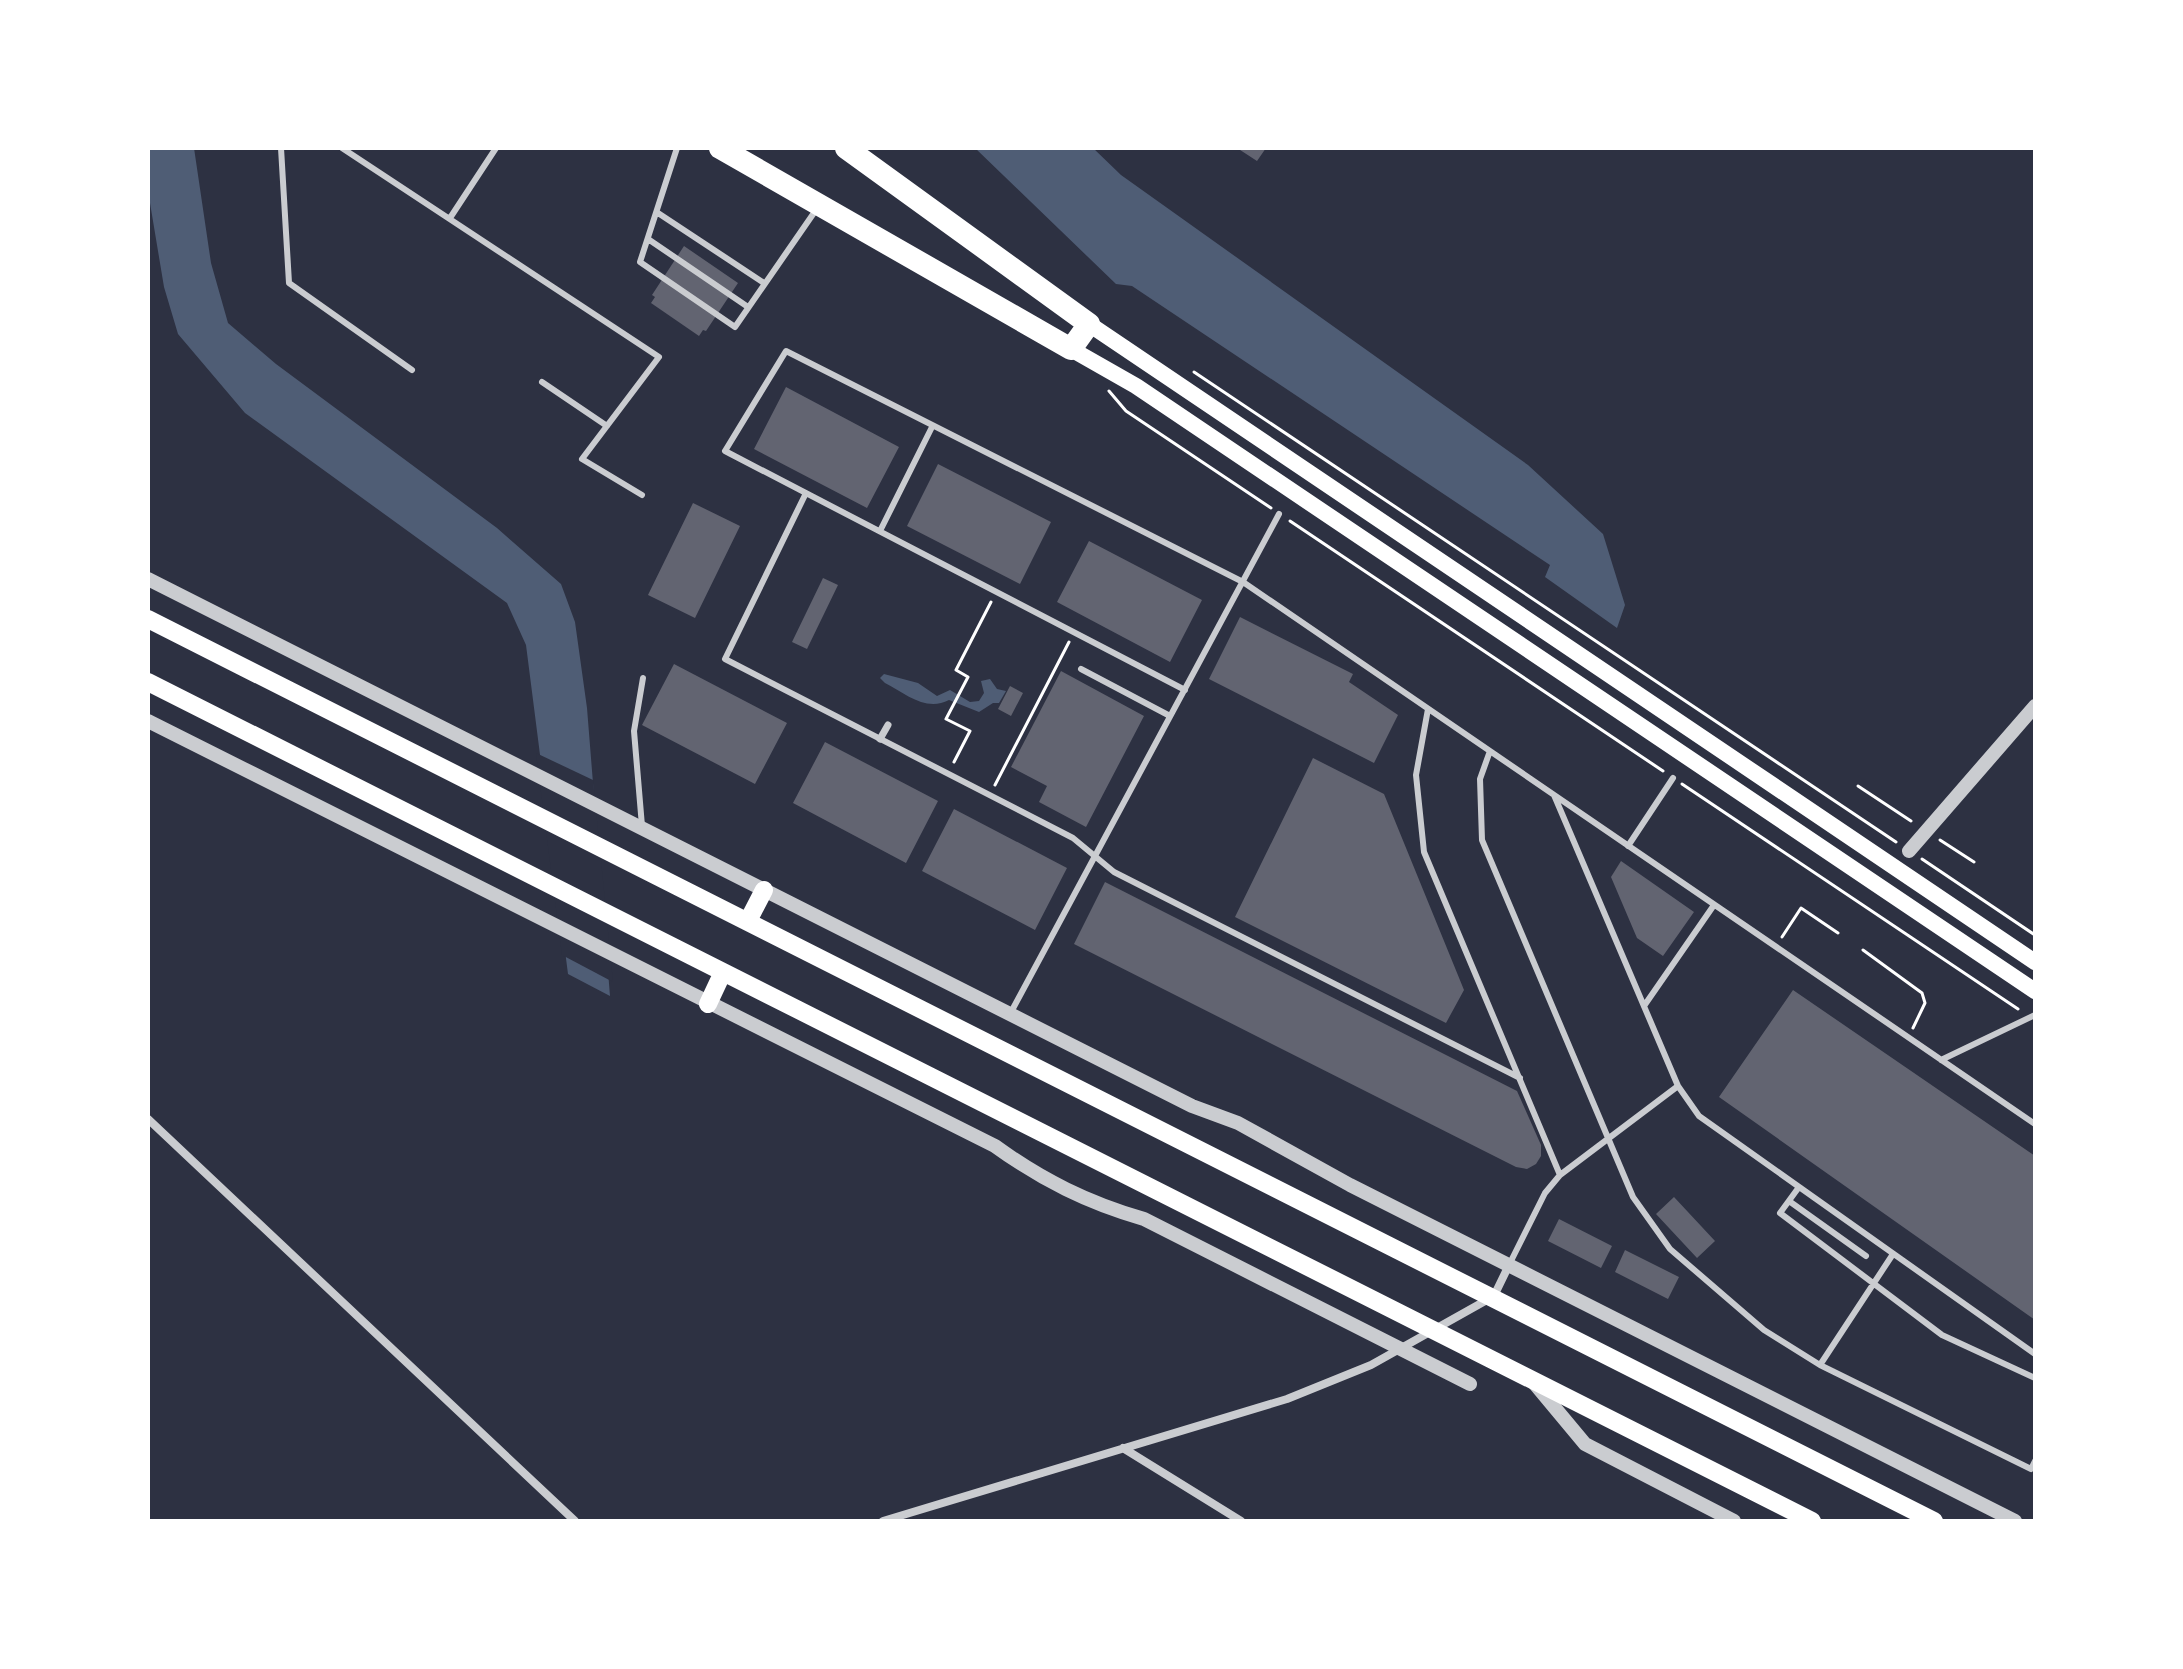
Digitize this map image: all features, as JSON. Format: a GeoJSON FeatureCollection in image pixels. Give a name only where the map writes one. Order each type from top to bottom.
{"type":"FeatureCollection","features":[{"type":"Feature","properties":{"kind":"highway"},"geometry":{"type":"LineString","coordinates":[[720,148],[1071,349],[1089,324],[846,148]]}},
{"type":"Feature","properties":{"kind":"main road"},"geometry":{"type":"LineString","coordinates":[[1089,324],[2035,962]]}},
{"type":"Feature","properties":{"kind":"main road"},"geometry":{"type":"LineString","coordinates":[[1071,349],[1136,386],[2035,991]]}},
{"type":"Feature","properties":{"kind":"main road"},"geometry":{"type":"LineString","coordinates":[[148,619],[1494,1296],[1934,1521]]}},
{"type":"Feature","properties":{"kind":"main road"},"geometry":{"type":"LineString","coordinates":[[148,682],[1812,1521]]}},
{"type":"Feature","properties":{"kind":"main road"},"geometry":{"type":"LineString","coordinates":[[748,921],[764,890]]}},
{"type":"Feature","properties":{"kind":"main road"},"geometry":{"type":"LineString","coordinates":[[708,1004],[723,972]]}},
{"type":"Feature","properties":{"kind":"street"},"geometry":{"type":"LineString","coordinates":[[148,579],[1192,1106],[1238,1123],[1350,1185],[2015,1521]]}},
{"type":"Feature","properties":{"kind":"street"},"geometry":{"type":"LineString","coordinates":[[1909,851],[2035,706]]}},
{"type":"Feature","properties":{"kind":"street"},"geometry":{"type":"LineString","coordinates":[[148,721],[995,1146],[1037,1176],[1093,1204],[1144,1219],[1470,1384]]}},
{"type":"Feature","properties":{"kind":"street"},"geometry":{"type":"LineString","coordinates":[[880,739],[888,725]]}},
{"type":"Feature","properties":{"kind":"street"},"geometry":{"type":"LineString","coordinates":[[148,1119],[575,1521]]}},
{"type":"Feature","properties":{"kind":"street"},"geometry":{"type":"LineString","coordinates":[[883,1521],[1287,1399],[1371,1365],[1494,1296],[1509,1265]]}},
{"type":"Feature","properties":{"kind":"street"},"geometry":{"type":"LineString","coordinates":[[1529,1377],[1585,1444],[1734,1521]]}},
{"type":"Feature","properties":{"kind":"street"},"geometry":{"type":"LineString","coordinates":[[1123,1448],[1241,1521]]}},
{"type":"Feature","properties":{"kind":"lane"},"geometry":{"type":"LineString","coordinates":[[281,148],[289,283],[412,370]]}},
{"type":"Feature","properties":{"kind":"lane"},"geometry":{"type":"LineString","coordinates":[[342,148],[659,357],[582,459],[642,495]]}},
{"type":"Feature","properties":{"kind":"lane"},"geometry":{"type":"LineString","coordinates":[[450,218],[496,148]]}},
{"type":"Feature","properties":{"kind":"lane"},"geometry":{"type":"LineString","coordinates":[[677,148],[640,262],[735,327],[820,204]]}},
{"type":"Feature","properties":{"kind":"lane"},"geometry":{"type":"LineString","coordinates":[[658,213],[764,283]]}},
{"type":"Feature","properties":{"kind":"lane"},"geometry":{"type":"LineString","coordinates":[[648,239],[748,307]]}},
{"type":"Feature","properties":{"kind":"lane"},"geometry":{"type":"LineString","coordinates":[[1185,690],[725,451],[786,351],[1243,582],[2035,1124]]}},
{"type":"Feature","properties":{"kind":"lane"},"geometry":{"type":"LineString","coordinates":[[542,382],[607,426]]}},
{"type":"Feature","properties":{"kind":"lane"},"geometry":{"type":"LineString","coordinates":[[880,531],[932,427]]}},
{"type":"Feature","properties":{"kind":"lane"},"geometry":{"type":"LineString","coordinates":[[806,493],[725,659],[1073,838],[1114,872],[1520,1078]]}},
{"type":"Feature","properties":{"kind":"lane"},"geometry":{"type":"LineString","coordinates":[[1010,1014],[1279,514]]}},
{"type":"Feature","properties":{"kind":"lane"},"geometry":{"type":"LineString","coordinates":[[1081,669],[1170,716]]}},
{"type":"Feature","properties":{"kind":"lane"},"geometry":{"type":"LineString","coordinates":[[642,828],[634,731],[643,678]]}},
{"type":"Feature","properties":{"kind":"lane"},"geometry":{"type":"LineString","coordinates":[[1428,709],[1416,775],[1424,852],[1560,1175]]}},
{"type":"Feature","properties":{"kind":"lane"},"geometry":{"type":"LineString","coordinates":[[1490,751],[1480,779],[1482,840],[1633,1197],[1670,1249],[1764,1330],[1820,1365],[2031,1469],[2035,1461]]}},
{"type":"Feature","properties":{"kind":"lane"},"geometry":{"type":"LineString","coordinates":[[1628,846],[1673,778]]}},
{"type":"Feature","properties":{"kind":"lane"},"geometry":{"type":"LineString","coordinates":[[1553,794],[1678,1086],[1699,1116],[2035,1354]]}},
{"type":"Feature","properties":{"kind":"lane"},"geometry":{"type":"LineString","coordinates":[[1644,1006],[1714,905]]}},
{"type":"Feature","properties":{"kind":"lane"},"geometry":{"type":"LineString","coordinates":[[1941,1060],[2033,1016]]}},
{"type":"Feature","properties":{"kind":"lane"},"geometry":{"type":"LineString","coordinates":[[1509,1265],[1545,1193],[1560,1175],[1678,1086]]}},
{"type":"Feature","properties":{"kind":"lane"},"geometry":{"type":"LineString","coordinates":[[1799,1187],[1780,1213],[1942,1335],[2035,1378]]}},
{"type":"Feature","properties":{"kind":"lane"},"geometry":{"type":"LineString","coordinates":[[1789,1201],[1866,1256]]}},
{"type":"Feature","properties":{"kind":"lane"},"geometry":{"type":"LineString","coordinates":[[1820,1365],[1893,1254]]}},
{"type":"Feature","properties":{"kind":"path"},"geometry":{"type":"LineString","coordinates":[[1192,370],[2035,935]]}},
{"type":"Feature","properties":{"kind":"path"},"geometry":{"type":"LineString","coordinates":[[1108,391],[1126,411],[2033,1016]]}},
{"type":"Feature","properties":{"kind":"path"},"geometry":{"type":"LineString","coordinates":[[948,774],[970,731],[946,719],[968,677],[956,670],[996,592]]}},
{"type":"Feature","properties":{"kind":"path"},"geometry":{"type":"LineString","coordinates":[[989,795],[1074,632]]}},
{"type":"Feature","properties":{"kind":"path"},"geometry":{"type":"LineString","coordinates":[[1858,786],[1913,822]]}},
{"type":"Feature","properties":{"kind":"path"},"geometry":{"type":"LineString","coordinates":[[1938,839],[1974,862]]}},
{"type":"Feature","properties":{"kind":"path"},"geometry":{"type":"LineString","coordinates":[[1775,947],[1801,908],[1838,933]]}},
{"type":"Feature","properties":{"kind":"path"},"geometry":{"type":"LineString","coordinates":[[1863,950],[1922,993],[1925,1003],[1923,1014],[1907,1037]]}},
{"type":"Feature","properties":{"kind":"water"},"geometry":{"type":"Polygon","coordinates":[[[148,148],[194,148],[211,263],[228,323],[276,364],[497,528],[561,584],[575,622],[587,708],[610,996],[568,974],[526,645],[507,603],[245,413],[178,334],[164,287],[148,191],[148,148]]]}},
{"type":"Feature","properties":{"kind":"water"},"geometry":{"type":"Polygon","coordinates":[[[975,148],[1093,148],[1121,175],[1528,465],[1603,534],[1625,605],[1617,628],[1545,577],[1550,565],[1132,286],[1116,284],[975,148]]]}},
{"type":"Feature","properties":{"kind":"water"},"geometry":{"type":"Polygon","coordinates":[[[884,674],[918,683],[937,696],[950,690],[970,702],[979,701],[984,693],[981,681],[990,679],[997,689],[1006,691],[999,703],[993,703],[979,712],[949,700],[932,704],[916,700],[885,683],[880,678],[884,674]]]}},
{"type":"Feature","properties":{"kind":"pier"},"geometry":{"type":"Polygon","coordinates":[[[536,753],[593,780],[613,982],[562,955],[536,753]]]}},
{"type":"Feature","properties":{"kind":"building"},"geometry":{"type":"Polygon","coordinates":[[[1237,148],[1266,148],[1257,161],[1237,148]]]}},
{"type":"Feature","properties":{"kind":"building"},"geometry":{"type":"Polygon","coordinates":[[[684,246],[738,283],[706,331],[703,330],[699,336],[651,303],[655,297],[652,295],[684,246]]]}},
{"type":"Feature","properties":{"kind":"building"},"geometry":{"type":"Polygon","coordinates":[[[786,387],[899,447],[867,508],[754,449],[786,387]]]}},
{"type":"Feature","properties":{"kind":"building"},"geometry":{"type":"Polygon","coordinates":[[[938,464],[1051,522],[1020,584],[907,526],[938,464]]]}},
{"type":"Feature","properties":{"kind":"building"},"geometry":{"type":"Polygon","coordinates":[[[693,503],[740,526],[695,618],[648,595],[693,503]]]}},
{"type":"Feature","properties":{"kind":"building"},"geometry":{"type":"Polygon","coordinates":[[[1089,541],[1202,600],[1170,662],[1057,602],[1089,541]]]}},
{"type":"Feature","properties":{"kind":"building"},"geometry":{"type":"Polygon","coordinates":[[[823,578],[838,585],[807,649],[792,642],[823,578]]]}},
{"type":"Feature","properties":{"kind":"building"},"geometry":{"type":"Polygon","coordinates":[[[1240,617],[1353,674],[1349,682],[1398,715],[1374,763],[1209,679],[1240,617]]]}},
{"type":"Feature","properties":{"kind":"building"},"geometry":{"type":"Polygon","coordinates":[[[674,664],[787,723],[755,784],[642,725],[674,664]]]}},
{"type":"Feature","properties":{"kind":"building"},"geometry":{"type":"Polygon","coordinates":[[[1061,671],[1144,716],[1086,827],[1039,802],[1047,786],[1011,767],[1061,671]]]}},
{"type":"Feature","properties":{"kind":"building"},"geometry":{"type":"Polygon","coordinates":[[[1010,686],[1023,693],[1011,716],[998,709],[1010,686]]]}},
{"type":"Feature","properties":{"kind":"building"},"geometry":{"type":"Polygon","coordinates":[[[825,742],[938,801],[906,863],[793,803],[825,742]]]}},
{"type":"Feature","properties":{"kind":"building"},"geometry":{"type":"Polygon","coordinates":[[[1313,758],[1384,794],[1464,990],[1446,1023],[1235,917],[1313,758]]]}},
{"type":"Feature","properties":{"kind":"building"},"geometry":{"type":"Polygon","coordinates":[[[954,809],[1067,868],[1035,930],[922,871],[954,809]]]}},
{"type":"Feature","properties":{"kind":"building"},"geometry":{"type":"Polygon","coordinates":[[[1621,861],[1694,912],[1663,956],[1637,938],[1611,877],[1621,861]]]}},
{"type":"Feature","properties":{"kind":"building"},"geometry":{"type":"Polygon","coordinates":[[[1105,882],[1517,1091],[1541,1145],[1541,1156],[1536,1164],[1527,1169],[1516,1167],[1074,944],[1105,882]]]}},
{"type":"Feature","properties":{"kind":"building"},"geometry":{"type":"Polygon","coordinates":[[[1793,990],[2035,1156],[2035,1320],[1719,1097],[1793,990]]]}},
{"type":"Feature","properties":{"kind":"building"},"geometry":{"type":"Polygon","coordinates":[[[1674,1197],[1715,1241],[1697,1258],[1656,1214],[1674,1197]]]}},
{"type":"Feature","properties":{"kind":"building"},"geometry":{"type":"Polygon","coordinates":[[[1559,1219],[1612,1246],[1601,1268],[1548,1241],[1559,1219]]]}},
{"type":"Feature","properties":{"kind":"building"},"geometry":{"type":"Polygon","coordinates":[[[1625,1250],[1679,1277],[1668,1299],[1615,1272],[1625,1250]]]}}]}
